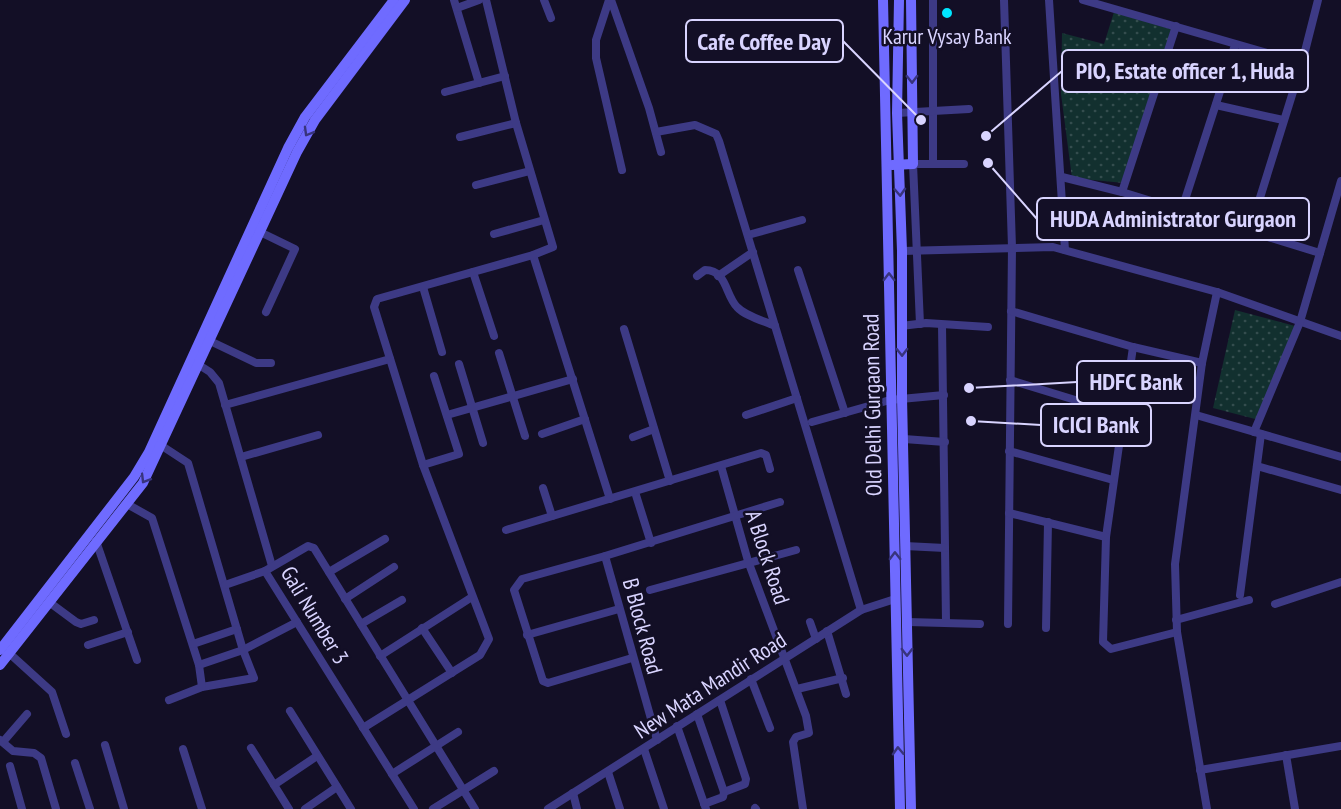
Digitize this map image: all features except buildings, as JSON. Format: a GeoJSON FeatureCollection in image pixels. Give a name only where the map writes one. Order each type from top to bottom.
{"type":"FeatureCollection","features":[{"type":"Feature","properties":{"kind":"main road"},"geometry":{"type":"LineString","coordinates":[[0,665],[5,652],[134,477],[149,452],[288,148],[305,117],[394,0]]}},
{"type":"Feature","properties":{"kind":"main road"},"geometry":{"type":"LineString","coordinates":[[5,652],[49,602],[143,483],[297,152],[315,120],[405,0]]}},
{"type":"Feature","properties":{"kind":"main road","name":"Old Delhi Gurgaon Road"},"geometry":{"type":"LineString","coordinates":[[883,0],[895,599],[902,699],[904,808]]}},
{"type":"Feature","properties":{"kind":"main road","name":"Old Delhi Gurgaon Road"},"geometry":{"type":"LineString","coordinates":[[900,0],[897,113],[902,251],[902,398],[908,622],[902,699]]}},
{"type":"Feature","properties":{"kind":"main road"},"geometry":{"type":"LineString","coordinates":[[886,165],[913,164],[911,0]]}},
{"type":"Feature","properties":{"kind":"street"},"geometry":{"type":"LineString","coordinates":[[479,0],[456,4],[479,83]]}},
{"type":"Feature","properties":{"kind":"street"},"geometry":{"type":"LineString","coordinates":[[363,728],[480,655],[489,639],[423,465],[374,303],[377,299],[533,255],[553,247],[516,123],[486,0]]}},
{"type":"Feature","properties":{"kind":"street"},"geometry":{"type":"LineString","coordinates":[[544,0],[551,18]]}},
{"type":"Feature","properties":{"kind":"street"},"geometry":{"type":"LineString","coordinates":[[610,0],[661,152]]}},
{"type":"Feature","properties":{"kind":"street"},"geometry":{"type":"LineString","coordinates":[[610,0],[596,40],[596,58],[622,170]]}},
{"type":"Feature","properties":{"kind":"street"},"geometry":{"type":"LineString","coordinates":[[933,0],[933,164]]}},
{"type":"Feature","properties":{"kind":"street"},"geometry":{"type":"LineString","coordinates":[[1004,0],[1012,247],[1008,624]]}},
{"type":"Feature","properties":{"kind":"street"},"geometry":{"type":"LineString","coordinates":[[1049,0],[1065,250]]}},
{"type":"Feature","properties":{"kind":"street"},"geometry":{"type":"LineString","coordinates":[[1083,0],[1302,63]]}},
{"type":"Feature","properties":{"kind":"street"},"geometry":{"type":"LineString","coordinates":[[1249,233],[1302,63],[1318,0]]}},
{"type":"Feature","properties":{"kind":"street"},"geometry":{"type":"LineString","coordinates":[[1122,192],[1176,26]]}},
{"type":"Feature","properties":{"kind":"street"},"geometry":{"type":"LineString","coordinates":[[1182,209],[1236,45]]}},
{"type":"Feature","properties":{"kind":"street"},"geometry":{"type":"LineString","coordinates":[[445,92],[505,76]]}},
{"type":"Feature","properties":{"kind":"street"},"geometry":{"type":"LineString","coordinates":[[1216,105],[1283,120]]}},
{"type":"Feature","properties":{"kind":"street"},"geometry":{"type":"LineString","coordinates":[[897,113],[969,109]]}},
{"type":"Feature","properties":{"kind":"street"},"geometry":{"type":"LineString","coordinates":[[460,137],[516,123]]}},
{"type":"Feature","properties":{"kind":"street"},"geometry":{"type":"LineString","coordinates":[[656,132],[695,125],[716,134],[861,610]]}},
{"type":"Feature","properties":{"kind":"street"},"geometry":{"type":"LineString","coordinates":[[920,324],[913,164],[964,164]]}},
{"type":"Feature","properties":{"kind":"street"},"geometry":{"type":"LineString","coordinates":[[476,185],[530,171]]}},
{"type":"Feature","properties":{"kind":"street"},"geometry":{"type":"LineString","coordinates":[[1062,177],[1182,209],[1249,233],[1320,253]]}},
{"type":"Feature","properties":{"kind":"street"},"geometry":{"type":"LineString","coordinates":[[1240,595],[1257,465],[1258,433],[1300,322],[1341,181]]}},
{"type":"Feature","properties":{"kind":"street"},"geometry":{"type":"LineString","coordinates":[[494,234],[544,220]]}},
{"type":"Feature","properties":{"kind":"street"},"geometry":{"type":"LineString","coordinates":[[748,235],[802,220]]}},
{"type":"Feature","properties":{"kind":"street"},"geometry":{"type":"LineString","coordinates":[[260,232],[294,249],[266,312]]}},
{"type":"Feature","properties":{"kind":"street"},"geometry":{"type":"LineString","coordinates":[[902,251],[1012,247],[1065,250],[1217,292],[1341,336]]}},
{"type":"Feature","properties":{"kind":"street"},"geometry":{"type":"LineString","coordinates":[[718,276],[753,252]]}},
{"type":"Feature","properties":{"kind":"street"},"geometry":{"type":"LineString","coordinates":[[533,255],[610,499]]}},
{"type":"Feature","properties":{"kind":"street"},"geometry":{"type":"LineString","coordinates":[[697,276],[709,270],[727,286],[739,309],[775,326]]}},
{"type":"Feature","properties":{"kind":"street"},"geometry":{"type":"LineString","coordinates":[[798,270],[845,413]]}},
{"type":"Feature","properties":{"kind":"street"},"geometry":{"type":"LineString","coordinates":[[473,272],[494,336]]}},
{"type":"Feature","properties":{"kind":"street"},"geometry":{"type":"LineString","coordinates":[[423,287],[442,352]]}},
{"type":"Feature","properties":{"kind":"street"},"geometry":{"type":"LineString","coordinates":[[1207,809],[1177,632],[1175,564],[1202,363],[1217,292]]}},
{"type":"Feature","properties":{"kind":"street"},"geometry":{"type":"LineString","coordinates":[[1011,311],[1133,347],[1202,363]]}},
{"type":"Feature","properties":{"kind":"street"},"geometry":{"type":"LineString","coordinates":[[901,326],[920,324],[988,327]]}},
{"type":"Feature","properties":{"kind":"street"},"geometry":{"type":"LineString","coordinates":[[942,325],[946,622]]}},
{"type":"Feature","properties":{"kind":"street"},"geometry":{"type":"LineString","coordinates":[[624,329],[670,481]]}},
{"type":"Feature","properties":{"kind":"street"},"geometry":{"type":"LineString","coordinates":[[210,341],[256,363],[271,363]]}},
{"type":"Feature","properties":{"kind":"street"},"geometry":{"type":"LineString","coordinates":[[1133,347],[1121,414],[1106,537],[1103,642],[1106,647],[1112,649],[1177,632]]}},
{"type":"Feature","properties":{"kind":"street"},"geometry":{"type":"LineString","coordinates":[[499,353],[525,436]]}},
{"type":"Feature","properties":{"kind":"street"},"geometry":{"type":"LineString","coordinates":[[225,405],[390,359]]}},
{"type":"Feature","properties":{"kind":"street"},"geometry":{"type":"LineString","coordinates":[[459,363],[483,443]]}},
{"type":"Feature","properties":{"kind":"street","name":"Gali Number 3"},"geometry":{"type":"LineString","coordinates":[[199,365],[216,378],[241,458],[268,568],[297,622],[414,809]]}},
{"type":"Feature","properties":{"kind":"street"},"geometry":{"type":"LineString","coordinates":[[423,465],[459,454],[434,376]]}},
{"type":"Feature","properties":{"kind":"street"},"geometry":{"type":"LineString","coordinates":[[447,415],[573,379]]}},
{"type":"Feature","properties":{"kind":"street"},"geometry":{"type":"LineString","coordinates":[[1010,380],[1121,414]]}},
{"type":"Feature","properties":{"kind":"street"},"geometry":{"type":"LineString","coordinates":[[812,422],[890,400],[944,395]]}},
{"type":"Feature","properties":{"kind":"street"},"geometry":{"type":"LineString","coordinates":[[746,416],[797,398]]}},
{"type":"Feature","properties":{"kind":"street"},"geometry":{"type":"LineString","coordinates":[[1196,415],[1341,457]]}},
{"type":"Feature","properties":{"kind":"street"},"geometry":{"type":"LineString","coordinates":[[542,434],[585,419]]}},
{"type":"Feature","properties":{"kind":"street"},"geometry":{"type":"LineString","coordinates":[[633,436],[654,429]]}},
{"type":"Feature","properties":{"kind":"street"},"geometry":{"type":"LineString","coordinates":[[241,458],[318,435]]}},
{"type":"Feature","properties":{"kind":"street"},"geometry":{"type":"LineString","coordinates":[[904,439],[945,442]]}},
{"type":"Feature","properties":{"kind":"street"},"geometry":{"type":"LineString","coordinates":[[162,446],[183,457],[188,463],[243,650],[255,678],[202,687],[170,700]]}},
{"type":"Feature","properties":{"kind":"street"},"geometry":{"type":"LineString","coordinates":[[1009,451],[1113,480]]}},
{"type":"Feature","properties":{"kind":"street"},"geometry":{"type":"LineString","coordinates":[[506,530],[764,453],[770,469]]}},
{"type":"Feature","properties":{"kind":"street"},"geometry":{"type":"LineString","coordinates":[[1257,465],[1341,490]]}},
{"type":"Feature","properties":{"kind":"street","name":"A Block Road"},"geometry":{"type":"LineString","coordinates":[[720,466],[748,561],[784,658]]}},
{"type":"Feature","properties":{"kind":"street"},"geometry":{"type":"LineString","coordinates":[[543,488],[552,516]]}},
{"type":"Feature","properties":{"kind":"street"},"geometry":{"type":"LineString","coordinates":[[634,492],[651,543]]}},
{"type":"Feature","properties":{"kind":"street"},"geometry":{"type":"LineString","coordinates":[[632,658],[548,683],[540,677],[514,590],[516,585],[522,579],[651,543],[780,502]]}},
{"type":"Feature","properties":{"kind":"street"},"geometry":{"type":"LineString","coordinates":[[127,504],[152,519],[193,644],[202,687]]}},
{"type":"Feature","properties":{"kind":"street"},"geometry":{"type":"LineString","coordinates":[[1009,513],[1106,537]]}},
{"type":"Feature","properties":{"kind":"street"},"geometry":{"type":"LineString","coordinates":[[1046,628],[1048,522]]}},
{"type":"Feature","properties":{"kind":"street"},"geometry":{"type":"LineString","coordinates":[[328,572],[385,539]]}},
{"type":"Feature","properties":{"kind":"street"},"geometry":{"type":"LineString","coordinates":[[96,541],[137,660]]}},
{"type":"Feature","properties":{"kind":"street"},"geometry":{"type":"LineString","coordinates":[[225,585],[268,568],[308,546],[314,548],[475,809]]}},
{"type":"Feature","properties":{"kind":"street"},"geometry":{"type":"LineString","coordinates":[[905,546],[945,548]]}},
{"type":"Feature","properties":{"kind":"street"},"geometry":{"type":"LineString","coordinates":[[650,590],[748,561],[796,550]]}},
{"type":"Feature","properties":{"kind":"street","name":"B Block Road"},"geometry":{"type":"LineString","coordinates":[[605,556],[657,740]]}},
{"type":"Feature","properties":{"kind":"street"},"geometry":{"type":"LineString","coordinates":[[345,599],[394,567]]}},
{"type":"Feature","properties":{"kind":"street"},"geometry":{"type":"LineString","coordinates":[[1275,604],[1341,582]]}},
{"type":"Feature","properties":{"kind":"street"},"geometry":{"type":"LineString","coordinates":[[380,656],[472,597]]}},
{"type":"Feature","properties":{"kind":"street","name":"New Mata Mandir Road"},"geometry":{"type":"LineString","coordinates":[[552,808],[861,610],[895,599]]}},
{"type":"Feature","properties":{"kind":"street"},"geometry":{"type":"LineString","coordinates":[[361,624],[402,600]]}},
{"type":"Feature","properties":{"kind":"street"},"geometry":{"type":"LineString","coordinates":[[1176,620],[1249,600]]}},
{"type":"Feature","properties":{"kind":"street"},"geometry":{"type":"LineString","coordinates":[[49,602],[81,624],[94,620]]}},
{"type":"Feature","properties":{"kind":"street"},"geometry":{"type":"LineString","coordinates":[[527,635],[619,609]]}},
{"type":"Feature","properties":{"kind":"street"},"geometry":{"type":"LineString","coordinates":[[199,665],[243,650],[297,622]]}},
{"type":"Feature","properties":{"kind":"street"},"geometry":{"type":"LineString","coordinates":[[810,622],[816,639]]}},
{"type":"Feature","properties":{"kind":"street"},"geometry":{"type":"LineString","coordinates":[[908,622],[980,624]]}},
{"type":"Feature","properties":{"kind":"street"},"geometry":{"type":"LineString","coordinates":[[422,628],[452,673]]}},
{"type":"Feature","properties":{"kind":"street"},"geometry":{"type":"LineString","coordinates":[[193,644],[237,629]]}},
{"type":"Feature","properties":{"kind":"street"},"geometry":{"type":"LineString","coordinates":[[827,631],[846,694]]}},
{"type":"Feature","properties":{"kind":"street"},"geometry":{"type":"LineString","coordinates":[[88,645],[128,632]]}},
{"type":"Feature","properties":{"kind":"street"},"geometry":{"type":"LineString","coordinates":[[5,652],[52,692],[66,734]]}},
{"type":"Feature","properties":{"kind":"street"},"geometry":{"type":"LineString","coordinates":[[784,658],[797,689],[809,733],[796,737],[793,742],[803,809]]}},
{"type":"Feature","properties":{"kind":"street"},"geometry":{"type":"LineString","coordinates":[[797,689],[843,678]]}},
{"type":"Feature","properties":{"kind":"street"},"geometry":{"type":"LineString","coordinates":[[751,679],[770,728]]}},
{"type":"Feature","properties":{"kind":"street"},"geometry":{"type":"LineString","coordinates":[[677,726],[705,806],[723,796],[724,792],[745,784],[746,779],[720,700]]}},
{"type":"Feature","properties":{"kind":"street"},"geometry":{"type":"LineString","coordinates":[[290,711],[351,809]]}},
{"type":"Feature","properties":{"kind":"street"},"geometry":{"type":"LineString","coordinates":[[27,714],[2,741],[13,751],[34,753],[41,758],[56,809]]}},
{"type":"Feature","properties":{"kind":"street"},"geometry":{"type":"LineString","coordinates":[[697,714],[724,792]]}},
{"type":"Feature","properties":{"kind":"street"},"geometry":{"type":"LineString","coordinates":[[392,774],[458,732]]}},
{"type":"Feature","properties":{"kind":"street"},"geometry":{"type":"LineString","coordinates":[[105,745],[124,809]]}},
{"type":"Feature","properties":{"kind":"street"},"geometry":{"type":"LineString","coordinates":[[1200,770],[1341,746]]}},
{"type":"Feature","properties":{"kind":"street"},"geometry":{"type":"LineString","coordinates":[[251,748],[289,809]]}},
{"type":"Feature","properties":{"kind":"street"},"geometry":{"type":"LineString","coordinates":[[644,748],[664,809]]}},
{"type":"Feature","properties":{"kind":"street"},"geometry":{"type":"LineString","coordinates":[[183,749],[202,809]]}},
{"type":"Feature","properties":{"kind":"street"},"geometry":{"type":"LineString","coordinates":[[1286,755],[1295,809]]}},
{"type":"Feature","properties":{"kind":"street"},"geometry":{"type":"LineString","coordinates":[[274,785],[317,756]]}},
{"type":"Feature","properties":{"kind":"street"},"geometry":{"type":"LineString","coordinates":[[75,763],[90,809]]}},
{"type":"Feature","properties":{"kind":"street"},"geometry":{"type":"LineString","coordinates":[[10,766],[22,809]]}},
{"type":"Feature","properties":{"kind":"street"},"geometry":{"type":"LineString","coordinates":[[433,809],[494,771]]}},
{"type":"Feature","properties":{"kind":"street"},"geometry":{"type":"LineString","coordinates":[[608,772],[620,809]]}},
{"type":"Feature","properties":{"kind":"street"},"geometry":{"type":"LineString","coordinates":[[305,809],[338,787]]}},
{"type":"Feature","properties":{"kind":"street"},"geometry":{"type":"LineString","coordinates":[[573,793],[577,809]]}},
{"type":"Feature","properties":{"kind":"green space"},"geometry":{"type":"Polygon","coordinates":[[[1114,12],[1174,30],[1124,183],[1072,178],[1061,94],[1062,33],[1104,44],[1114,12]]]}},
{"type":"Feature","properties":{"kind":"green space"},"geometry":{"type":"Polygon","coordinates":[[[1235,310],[1295,326],[1259,420],[1213,408],[1235,310]]]}},
{"type":"Feature","properties":{"kind":"place","name":"Karur Vysay Bank"},"geometry":{"type":"Point","coordinates":[947,13]}},
{"type":"Feature","properties":{"kind":"place","name":"Cafe Coffee Day"},"geometry":{"type":"Point","coordinates":[921,120]}},
{"type":"Feature","properties":{"kind":"place","name":"PIO, Estate officer 1, Huda"},"geometry":{"type":"Point","coordinates":[986,136]}},
{"type":"Feature","properties":{"kind":"place","name":"HUDA Administrator Gurgaon"},"geometry":{"type":"Point","coordinates":[988,163]}},
{"type":"Feature","properties":{"kind":"place","name":"HDFC Bank"},"geometry":{"type":"Point","coordinates":[969,388]}},
{"type":"Feature","properties":{"kind":"place","name":"ICICI Bank"},"geometry":{"type":"Point","coordinates":[971,421]}}]}
